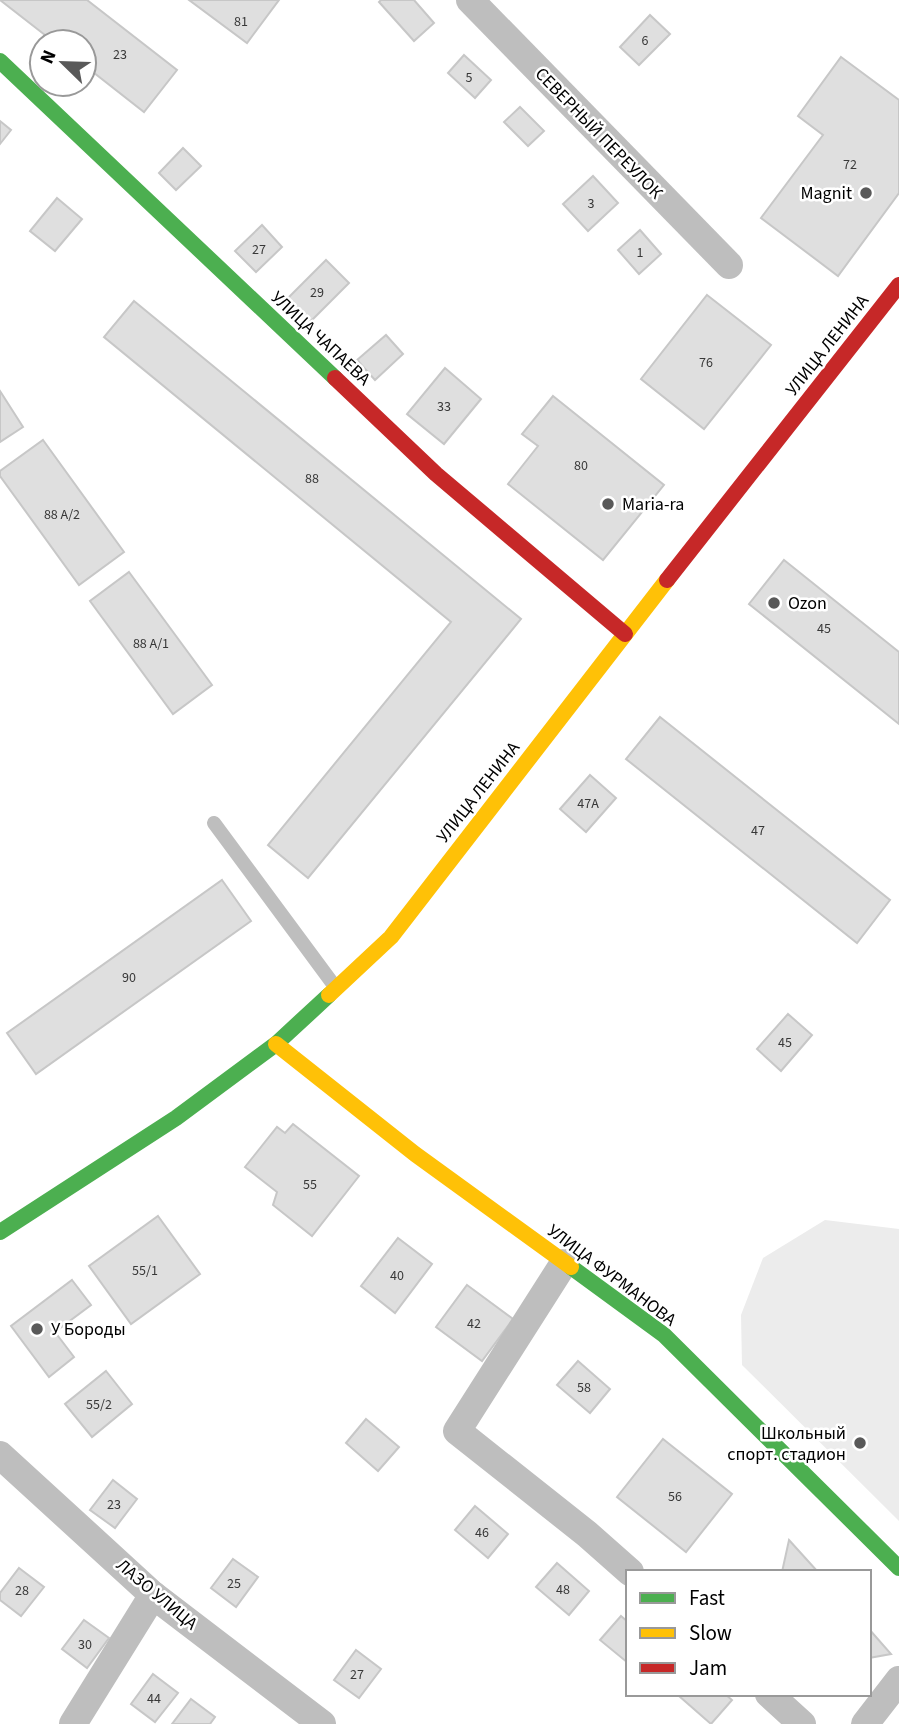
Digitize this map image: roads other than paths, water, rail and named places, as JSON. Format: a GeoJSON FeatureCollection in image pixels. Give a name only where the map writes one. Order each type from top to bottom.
{"type":"FeatureCollection","features":[{"type":"Feature","properties":{"kind":"street","name":"СЕВЕРНЫЙ ПЕРЕУЛОК"},"geometry":{"type":"LineString","coordinates":[[470,0],[729,265]]}},
{"type":"Feature","properties":{"kind":"street","name":"УЛИЦА ЧАПАЕВА"},"geometry":{"type":"LineString","coordinates":[[0,61],[436,474],[625,634]]}},
{"type":"Feature","properties":{"kind":"street","name":"УЛИЦА ЛЕНИНА"},"geometry":{"type":"LineString","coordinates":[[0,1232],[176,1118],[276,1044],[391,937],[899,285]]}},
{"type":"Feature","properties":{"kind":"street","name":"УЛИЦА ФУРМАНОВА"},"geometry":{"type":"LineString","coordinates":[[276,1044],[415,1154],[664,1335],[899,1567]]}},
{"type":"Feature","properties":{"kind":"street"},"geometry":{"type":"LineString","coordinates":[[564,1263],[457,1431],[587,1534],[628,1570]]}},
{"type":"Feature","properties":{"kind":"street","name":"ЛАЗО УЛИЦА"},"geometry":{"type":"LineString","coordinates":[[0,1455],[153,1595],[322,1724]]}},
{"type":"Feature","properties":{"kind":"street"},"geometry":{"type":"LineString","coordinates":[[73,1724],[153,1595]]}},
{"type":"Feature","properties":{"kind":"street"},"geometry":{"type":"LineString","coordinates":[[865,1724],[899,1680]]}},
{"type":"Feature","properties":{"kind":"street"},"geometry":{"type":"LineString","coordinates":[[771,1696],[802,1724]]}},
{"type":"Feature","properties":{"kind":"lane"},"geometry":{"type":"LineString","coordinates":[[214,823],[336,989]]}},
{"type":"Feature","properties":{"kind":"place","name":"Magnit"},"geometry":{"type":"Point","coordinates":[866,193]}},
{"type":"Feature","properties":{"kind":"place","name":"Maria-ra"},"geometry":{"type":"Point","coordinates":[608,504]}},
{"type":"Feature","properties":{"kind":"place","name":"Ozon"},"geometry":{"type":"Point","coordinates":[774,603]}},
{"type":"Feature","properties":{"kind":"place","name":"У Бороды"},"geometry":{"type":"Point","coordinates":[37,1329]}},
{"type":"Feature","properties":{"kind":"place","name":"Школьный спорт. стадион"},"geometry":{"type":"Point","coordinates":[860,1443]}}]}
